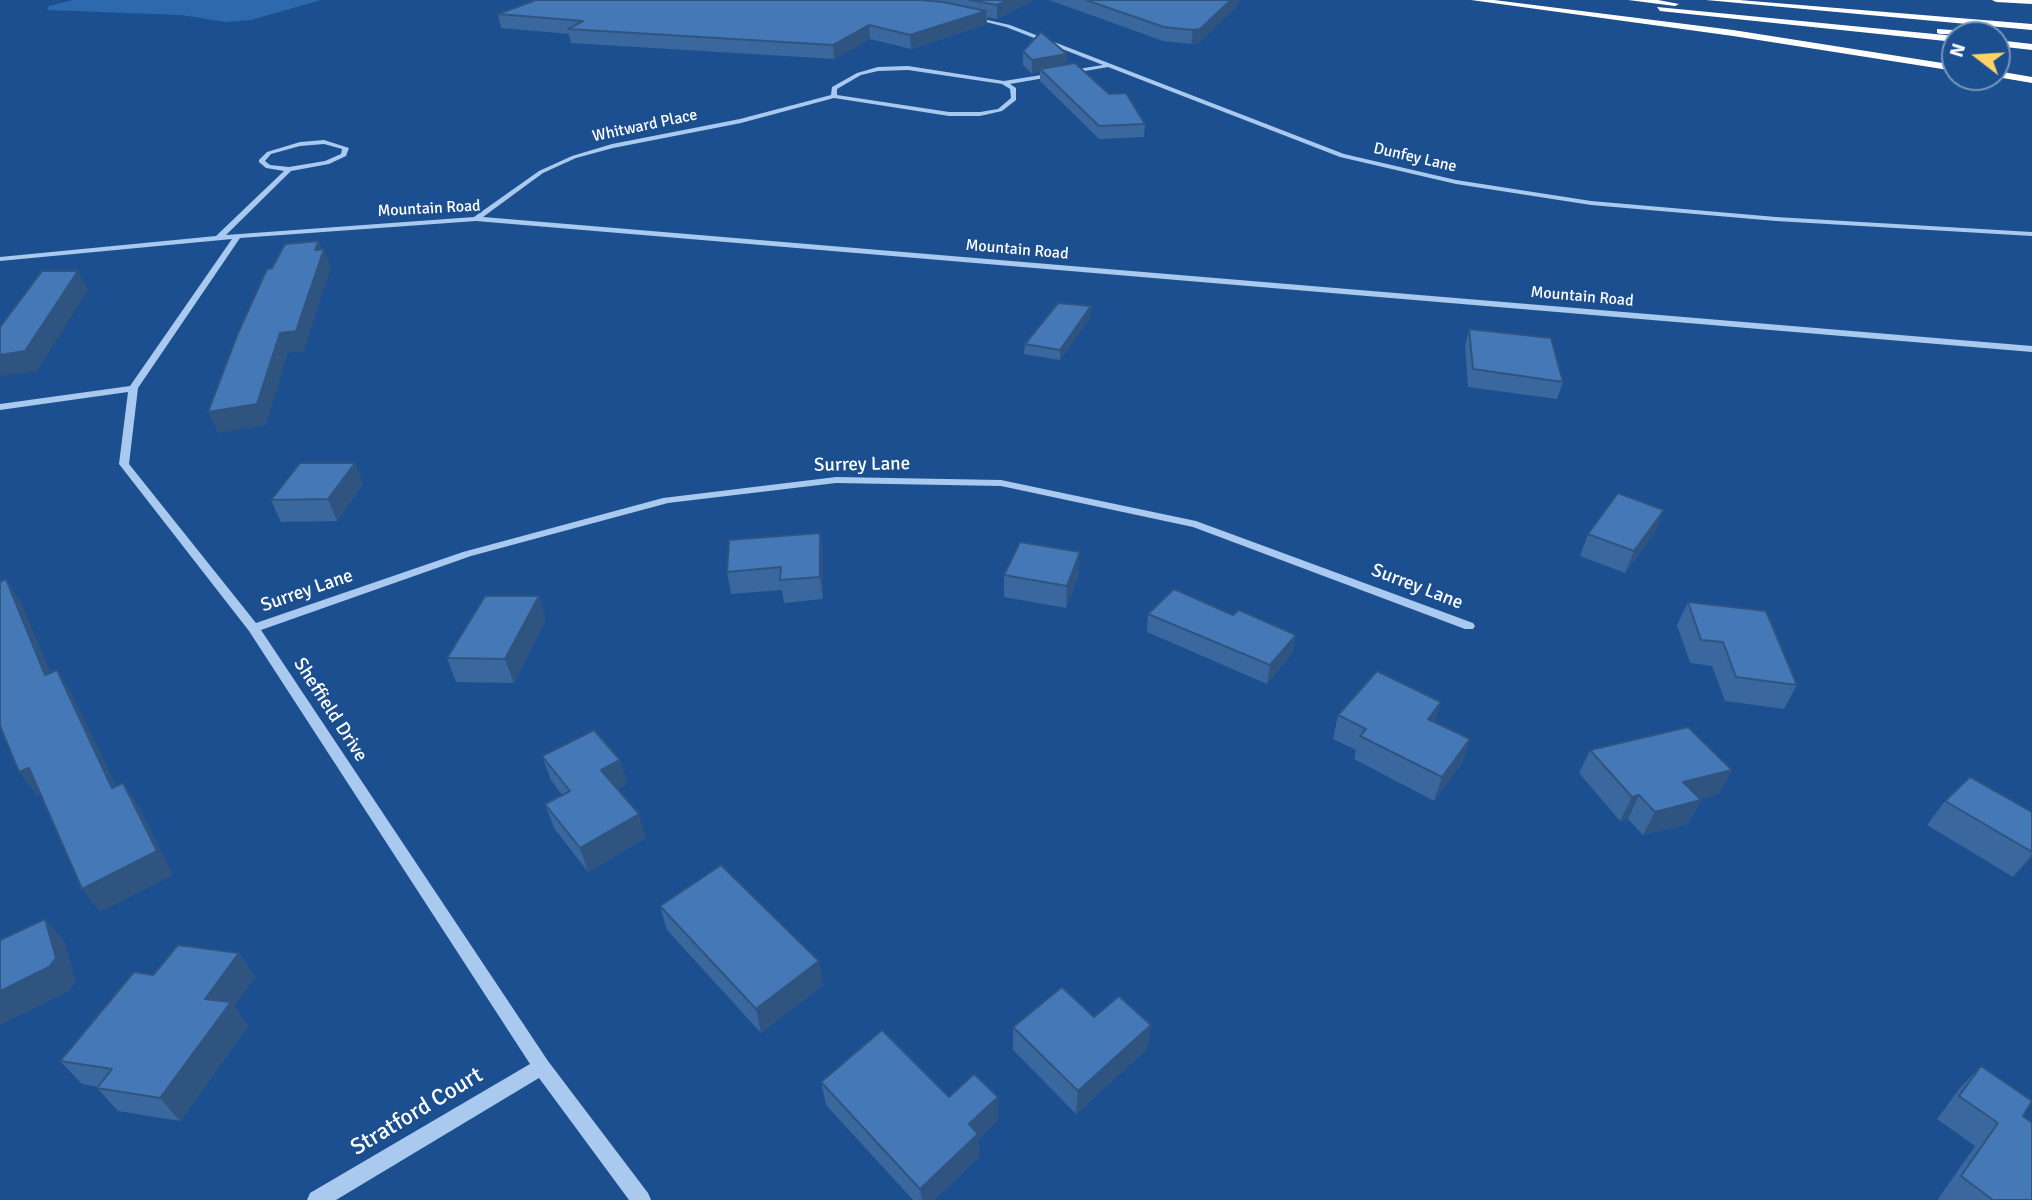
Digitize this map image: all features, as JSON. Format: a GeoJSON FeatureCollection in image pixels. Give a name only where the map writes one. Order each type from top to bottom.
{"type":"FeatureCollection","features":[{"type":"Feature","properties":{"kind":"highway"},"geometry":{"type":"LineString","coordinates":[[1475,0],[1700,28],[1941,66]]}},
{"type":"Feature","properties":{"kind":"highway"},"geometry":{"type":"LineString","coordinates":[[1710,0],[2032,27]]}},
{"type":"Feature","properties":{"kind":"highway"},"geometry":{"type":"LineString","coordinates":[[1782,0],[2032,21]]}},
{"type":"Feature","properties":{"kind":"highway"},"geometry":{"type":"LineString","coordinates":[[1996,0],[2032,2]]}},
{"type":"Feature","properties":{"kind":"highway"},"geometry":{"type":"LineString","coordinates":[[1630,3],[1941,31]]}},
{"type":"Feature","properties":{"kind":"highway"},"geometry":{"type":"LineString","coordinates":[[1630,3],[1941,37]]}},
{"type":"Feature","properties":{"kind":"highway"},"geometry":{"type":"LineString","coordinates":[[2011,38],[2032,40]]}},
{"type":"Feature","properties":{"kind":"highway"},"geometry":{"type":"LineString","coordinates":[[2011,45],[2032,47]]}},
{"type":"Feature","properties":{"kind":"highway"},"geometry":{"type":"LineString","coordinates":[[2011,76],[2032,80]]}},
{"type":"Feature","properties":{"kind":"street","name":"Dunfey Lane"},"geometry":{"type":"LineString","coordinates":[[965,15],[1008,26],[1342,156],[1456,182],[1591,203],[1776,219],[2032,234]]}},
{"type":"Feature","properties":{"kind":"street","name":"Whitward Place"},"geometry":{"type":"LineString","coordinates":[[834,96],[834,88],[859,74],[886,68],[908,68],[1004,83],[1107,66]]}},
{"type":"Feature","properties":{"kind":"street","name":"Whitward Place"},"geometry":{"type":"LineString","coordinates":[[476,219],[541,172],[574,156],[612,146],[741,121],[834,96],[948,114],[981,114],[1000,110],[1014,99],[1013,88],[1004,83]]}},
{"type":"Feature","properties":{"kind":"street"},"geometry":{"type":"LineString","coordinates":[[218,238],[289,169],[315,166],[337,159],[347,151],[346,148],[334,143],[300,144],[277,150],[261,161],[268,167],[289,169]]}},
{"type":"Feature","properties":{"kind":"street","name":"Mountain Road"},"geometry":{"type":"LineString","coordinates":[[0,259],[238,236],[476,219],[2032,349]]}},
{"type":"Feature","properties":{"kind":"street","name":"Sheffield Drive"},"geometry":{"type":"LineString","coordinates":[[238,236],[133,387],[124,464],[253,628],[542,1067],[641,1200]]}},
{"type":"Feature","properties":{"kind":"street"},"geometry":{"type":"LineString","coordinates":[[0,407],[133,387]]}},
{"type":"Feature","properties":{"kind":"street","name":"Surrey Lane"},"geometry":{"type":"LineString","coordinates":[[253,628],[467,554],[667,500],[836,480],[1001,483],[1196,524],[1469,626]]}},
{"type":"Feature","properties":{"kind":"street","name":"Stratford Court"},"geometry":{"type":"LineString","coordinates":[[317,1200],[542,1067]]}},
{"type":"Feature","properties":{"kind":"shaded area"},"geometry":{"type":"Polygon","coordinates":[[[73,0],[321,0],[251,20],[226,22],[181,15],[47,10],[49,6],[73,0]]]}},
{"type":"Feature","properties":{"kind":"building"},"geometry":{"type":"Polygon","coordinates":[[[536,0],[920,0],[986,11],[910,35],[869,25],[833,45],[568,29],[583,21],[498,14],[536,0]]]}},
{"type":"Feature","properties":{"kind":"building"},"geometry":{"type":"Polygon","coordinates":[[[969,0],[1008,0],[997,5],[969,0]]]}},
{"type":"Feature","properties":{"kind":"building"},"geometry":{"type":"Polygon","coordinates":[[[1086,0],[1231,0],[1200,29],[1193,30],[1164,27],[1086,0]]]}},
{"type":"Feature","properties":{"kind":"building"},"geometry":{"type":"Polygon","coordinates":[[[1041,32],[1067,54],[1032,60],[1023,51],[1041,32]]]}},
{"type":"Feature","properties":{"kind":"building"},"geometry":{"type":"Polygon","coordinates":[[[1075,63],[1109,94],[1126,93],[1145,124],[1099,126],[1040,69],[1075,63]]]}},
{"type":"Feature","properties":{"kind":"building"},"geometry":{"type":"Polygon","coordinates":[[[319,241],[315,250],[324,249],[296,331],[280,333],[257,404],[208,412],[238,333],[267,269],[272,268],[285,244],[319,241]]]}},
{"type":"Feature","properties":{"kind":"building"},"geometry":{"type":"Polygon","coordinates":[[[42,271],[78,271],[25,351],[0,355],[0,327],[42,271]]]}},
{"type":"Feature","properties":{"kind":"building"},"geometry":{"type":"Polygon","coordinates":[[[1058,303],[1091,306],[1060,350],[1025,344],[1058,303]]]}},
{"type":"Feature","properties":{"kind":"building"},"geometry":{"type":"Polygon","coordinates":[[[1469,329],[1551,338],[1563,382],[1473,369],[1469,329]]]}},
{"type":"Feature","properties":{"kind":"building"},"geometry":{"type":"Polygon","coordinates":[[[300,463],[355,463],[328,499],[271,500],[300,463]]]}},
{"type":"Feature","properties":{"kind":"building"},"geometry":{"type":"Polygon","coordinates":[[[1618,493],[1664,510],[1634,551],[1588,534],[1618,493]]]}},
{"type":"Feature","properties":{"kind":"building"},"geometry":{"type":"Polygon","coordinates":[[[820,533],[820,577],[780,580],[781,567],[727,572],[729,540],[820,533]]]}},
{"type":"Feature","properties":{"kind":"building"},"geometry":{"type":"Polygon","coordinates":[[[1020,542],[1080,552],[1067,586],[1004,575],[1020,542]]]}},
{"type":"Feature","properties":{"kind":"building"},"geometry":{"type":"Polygon","coordinates":[[[6,579],[45,675],[57,670],[112,788],[123,783],[157,851],[82,889],[29,768],[19,772],[0,726],[0,582],[6,579]]]}},
{"type":"Feature","properties":{"kind":"building"},"geometry":{"type":"Polygon","coordinates":[[[1174,589],[1233,615],[1239,610],[1296,635],[1270,665],[1148,614],[1174,589]]]}},
{"type":"Feature","properties":{"kind":"building"},"geometry":{"type":"Polygon","coordinates":[[[485,596],[539,596],[505,659],[447,658],[485,596]]]}},
{"type":"Feature","properties":{"kind":"building"},"geometry":{"type":"Polygon","coordinates":[[[1688,602],[1766,611],[1797,685],[1736,677],[1723,642],[1701,640],[1688,602]]]}},
{"type":"Feature","properties":{"kind":"building"},"geometry":{"type":"Polygon","coordinates":[[[1377,671],[1441,702],[1428,719],[1470,739],[1442,777],[1360,736],[1366,729],[1338,715],[1377,671]]]}},
{"type":"Feature","properties":{"kind":"building"},"geometry":{"type":"Polygon","coordinates":[[[1688,727],[1732,770],[1683,782],[1701,800],[1655,812],[1639,795],[1632,797],[1590,750],[1688,727]]]}},
{"type":"Feature","properties":{"kind":"building"},"geometry":{"type":"Polygon","coordinates":[[[594,730],[620,760],[601,770],[639,814],[580,848],[545,804],[570,791],[542,756],[594,730]]]}},
{"type":"Feature","properties":{"kind":"building"},"geometry":{"type":"Polygon","coordinates":[[[1970,777],[2032,812],[2032,852],[1945,801],[1970,777]]]}},
{"type":"Feature","properties":{"kind":"building"},"geometry":{"type":"Polygon","coordinates":[[[721,865],[819,961],[756,1009],[660,906],[721,865]]]}},
{"type":"Feature","properties":{"kind":"building"},"geometry":{"type":"Polygon","coordinates":[[[45,919],[56,958],[49,967],[0,991],[0,940],[45,919]]]}},
{"type":"Feature","properties":{"kind":"building"},"geometry":{"type":"Polygon","coordinates":[[[178,945],[239,953],[205,999],[231,1002],[160,1098],[97,1088],[112,1069],[60,1061],[134,972],[153,975],[178,945]]]}},
{"type":"Feature","properties":{"kind":"building"},"geometry":{"type":"Polygon","coordinates":[[[1062,987],[1094,1017],[1119,996],[1151,1025],[1078,1091],[1013,1027],[1062,987]]]}},
{"type":"Feature","properties":{"kind":"building"},"geometry":{"type":"Polygon","coordinates":[[[882,1030],[949,1097],[974,1074],[998,1097],[969,1124],[978,1134],[920,1189],[821,1082],[882,1030]]]}},
{"type":"Feature","properties":{"kind":"building"},"geometry":{"type":"Polygon","coordinates":[[[1981,1066],[2032,1101],[2023,1116],[2032,1123],[2032,1200],[1993,1200],[1961,1176],[1998,1123],[1959,1096],[1981,1066]]]}}]}
